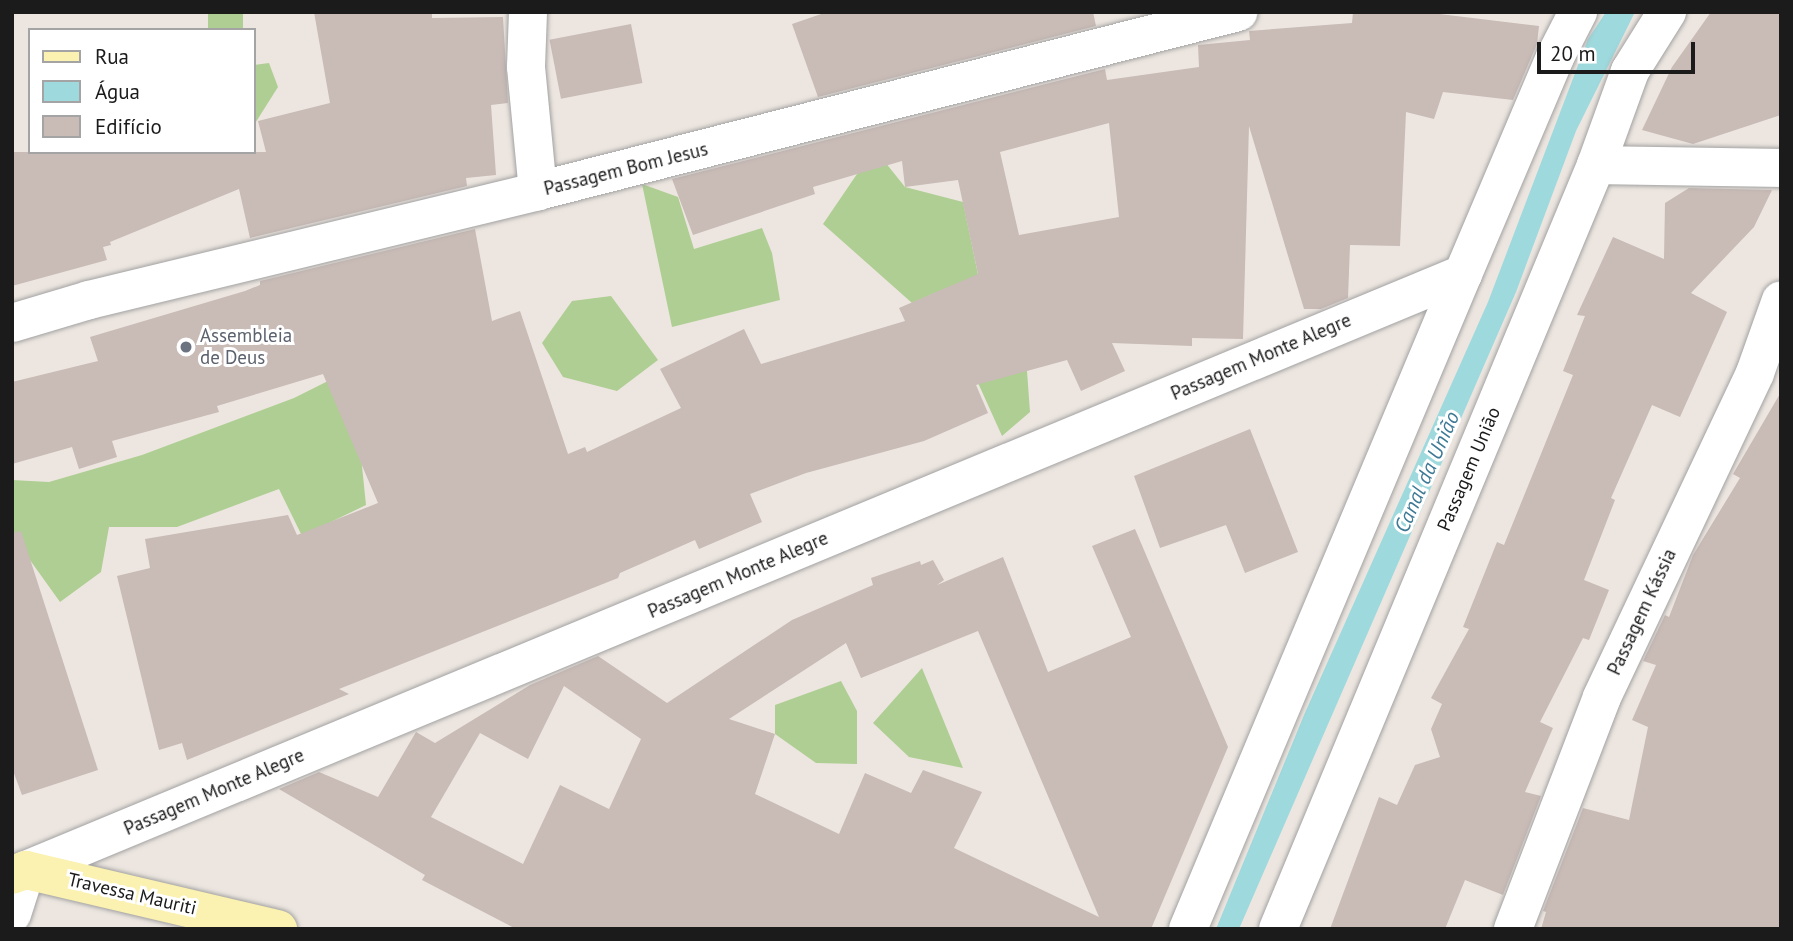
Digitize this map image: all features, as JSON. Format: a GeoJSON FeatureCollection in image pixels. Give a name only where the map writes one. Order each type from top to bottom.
{"type":"FeatureCollection","features":[{"type":"Feature","properties":{"kind":"main road","name":"Travessa Mauriti"},"geometry":{"type":"LineString","coordinates":[[19,872],[278,929]]}},
{"type":"Feature","properties":{"kind":"street"},"geometry":{"type":"LineString","coordinates":[[528,12],[526,66],[538,191]]}},
{"type":"Feature","properties":{"kind":"street","name":"Passagem Bom Jesus"},"geometry":{"type":"LineString","coordinates":[[12,323],[89,300],[538,191],[1238,12]]}},
{"type":"Feature","properties":{"kind":"street"},"geometry":{"type":"LineString","coordinates":[[1188,929],[1555,57],[1578,12]]}},
{"type":"Feature","properties":{"kind":"street","name":"Passagem União"},"geometry":{"type":"LineString","coordinates":[[1278,929],[1596,165],[1630,71],[1667,12]]}},
{"type":"Feature","properties":{"kind":"street"},"geometry":{"type":"LineString","coordinates":[[1596,165],[1781,167]]}},
{"type":"Feature","properties":{"kind":"street","name":"Passagem Monte Alegre"},"geometry":{"type":"LineString","coordinates":[[19,872],[1463,274]]}},
{"type":"Feature","properties":{"kind":"street","name":"Passagem Kássia"},"geometry":{"type":"LineString","coordinates":[[1513,929],[1602,696],[1755,373],[1781,300]]}},
{"type":"Feature","properties":{"kind":"street"},"geometry":{"type":"LineString","coordinates":[[12,914],[19,872]]}},
{"type":"Feature","properties":{"kind":"green space"},"geometry":{"type":"Polygon","coordinates":[[[208,12],[243,12],[243,28],[208,28],[208,12]]]}},
{"type":"Feature","properties":{"kind":"green space"},"geometry":{"type":"Polygon","coordinates":[[[269,63],[278,87],[256,122],[256,65],[269,63]]]}},
{"type":"Feature","properties":{"kind":"green space"},"geometry":{"type":"Polygon","coordinates":[[[865,137],[905,187],[963,202],[981,289],[1005,298],[1027,371],[1030,412],[1002,436],[937,292],[912,303],[823,224],[857,174],[865,137]]]}},
{"type":"Feature","properties":{"kind":"green space"},"geometry":{"type":"Polygon","coordinates":[[[642,184],[678,197],[694,249],[762,228],[772,253],[780,300],[672,327],[642,184]]]}},
{"type":"Feature","properties":{"kind":"green space"},"geometry":{"type":"Polygon","coordinates":[[[611,296],[658,360],[617,391],[563,377],[542,343],[572,301],[611,296]]]}},
{"type":"Feature","properties":{"kind":"green space"},"geometry":{"type":"Polygon","coordinates":[[[352,369],[366,505],[302,536],[279,489],[177,527],[109,527],[101,572],[60,602],[12,535],[12,480],[49,482],[142,455],[294,398],[352,369]]]}},
{"type":"Feature","properties":{"kind":"green space"},"geometry":{"type":"Polygon","coordinates":[[[922,668],[963,768],[909,757],[873,723],[922,668]]]}},
{"type":"Feature","properties":{"kind":"green space"},"geometry":{"type":"Polygon","coordinates":[[[841,681],[857,711],[857,764],[816,763],[775,734],[775,705],[841,681]]]}},
{"type":"Feature","properties":{"kind":"water","name":"Canal da União"},"geometry":{"type":"Polygon","coordinates":[[[1606,12],[1635,12],[1576,131],[1516,292],[1239,929],[1216,929],[1304,715],[1488,302],[1588,39],[1606,12]]]}},
{"type":"Feature","properties":{"kind":"building"},"geometry":{"type":"Polygon","coordinates":[[[314,12],[432,12],[432,18],[503,17],[508,103],[491,105],[496,175],[466,178],[467,186],[250,238],[239,189],[110,242],[111,245],[103,247],[107,260],[12,286],[12,152],[256,154],[266,152],[258,121],[330,103],[314,12]]]}},
{"type":"Feature","properties":{"kind":"building"},"geometry":{"type":"Polygon","coordinates":[[[827,12],[1093,12],[1096,26],[818,97],[792,24],[827,12]]]}},
{"type":"Feature","properties":{"kind":"building"},"geometry":{"type":"Polygon","coordinates":[[[1353,12],[1423,12],[1539,26],[1537,44],[1513,100],[1443,92],[1434,119],[1406,112],[1400,246],[1350,245],[1348,298],[1321,309],[1304,309],[1249,126],[1243,339],[1192,338],[1192,346],[1112,343],[1125,371],[1081,391],[1067,360],[976,385],[988,413],[924,441],[806,473],[750,494],[762,522],[699,549],[695,540],[620,573],[618,578],[339,689],[349,694],[187,760],[182,743],[159,750],[117,576],[150,568],[145,539],[288,515],[297,535],[378,503],[323,374],[217,406],[219,412],[112,441],[117,457],[79,469],[72,447],[12,464],[12,382],[98,361],[90,337],[245,291],[260,285],[260,281],[475,229],[492,321],[520,311],[568,454],[585,447],[587,452],[681,408],[660,369],[744,329],[761,364],[905,321],[899,308],[978,274],[958,180],[905,187],[902,161],[813,187],[815,194],[693,235],[672,179],[1105,69],[1107,80],[1199,67],[1198,45],[1250,40],[1249,31],[1352,23],[1353,12]],[[1109,123],[1000,152],[1019,235],[1119,217],[1109,123]]]}},
{"type":"Feature","properties":{"kind":"building"},"geometry":{"type":"Polygon","coordinates":[[[1711,12],[1781,12],[1781,115],[1693,144],[1642,130],[1672,67],[1711,12]]]}},
{"type":"Feature","properties":{"kind":"building"},"geometry":{"type":"Polygon","coordinates":[[[631,24],[642,83],[561,99],[550,40],[631,24]]]}},
{"type":"Feature","properties":{"kind":"building"},"geometry":{"type":"Polygon","coordinates":[[[1689,188],[1772,190],[1754,227],[1691,293],[1727,312],[1680,417],[1652,405],[1611,498],[1615,500],[1584,580],[1609,590],[1589,640],[1583,638],[1540,722],[1553,728],[1525,792],[1541,796],[1503,895],[1465,880],[1445,929],[1330,929],[1379,797],[1397,805],[1415,765],[1440,757],[1431,729],[1442,704],[1431,698],[1469,629],[1463,627],[1497,542],[1504,545],[1573,375],[1563,371],[1585,316],[1577,315],[1613,237],[1664,259],[1665,203],[1689,188]]]}},
{"type":"Feature","properties":{"kind":"building"},"geometry":{"type":"Polygon","coordinates":[[[1781,392],[1781,929],[1541,929],[1546,912],[1543,911],[1583,808],[1629,820],[1648,727],[1632,720],[1656,665],[1643,661],[1665,615],[1669,617],[1693,555],[1740,478],[1733,474],[1781,392]]]}},
{"type":"Feature","properties":{"kind":"building"},"geometry":{"type":"Polygon","coordinates":[[[1250,429],[1298,552],[1245,573],[1226,525],[1160,548],[1134,476],[1250,429]]]}},
{"type":"Feature","properties":{"kind":"building"},"geometry":{"type":"Polygon","coordinates":[[[1135,529],[1228,747],[1151,929],[516,929],[422,880],[425,875],[279,789],[319,772],[378,797],[416,732],[435,743],[530,685],[598,656],[667,703],[792,620],[873,585],[871,578],[920,561],[921,565],[933,560],[944,580],[937,585],[1003,557],[1048,672],[1131,637],[1092,546],[1135,529]],[[978,631],[861,678],[846,643],[729,719],[775,734],[755,794],[839,834],[865,773],[911,793],[923,770],[982,792],[954,848],[1099,917],[1059,822],[978,631]],[[564,686],[528,759],[480,733],[431,817],[523,864],[560,785],[609,809],[641,739],[564,686]]]}},
{"type":"Feature","properties":{"kind":"building"},"geometry":{"type":"Polygon","coordinates":[[[21,531],[98,770],[22,795],[12,768],[12,533],[21,531]]]}},
{"type":"Feature","properties":{"kind":"place","name":"Assembleia de Deus"},"geometry":{"type":"Point","coordinates":[186,347]}}]}
